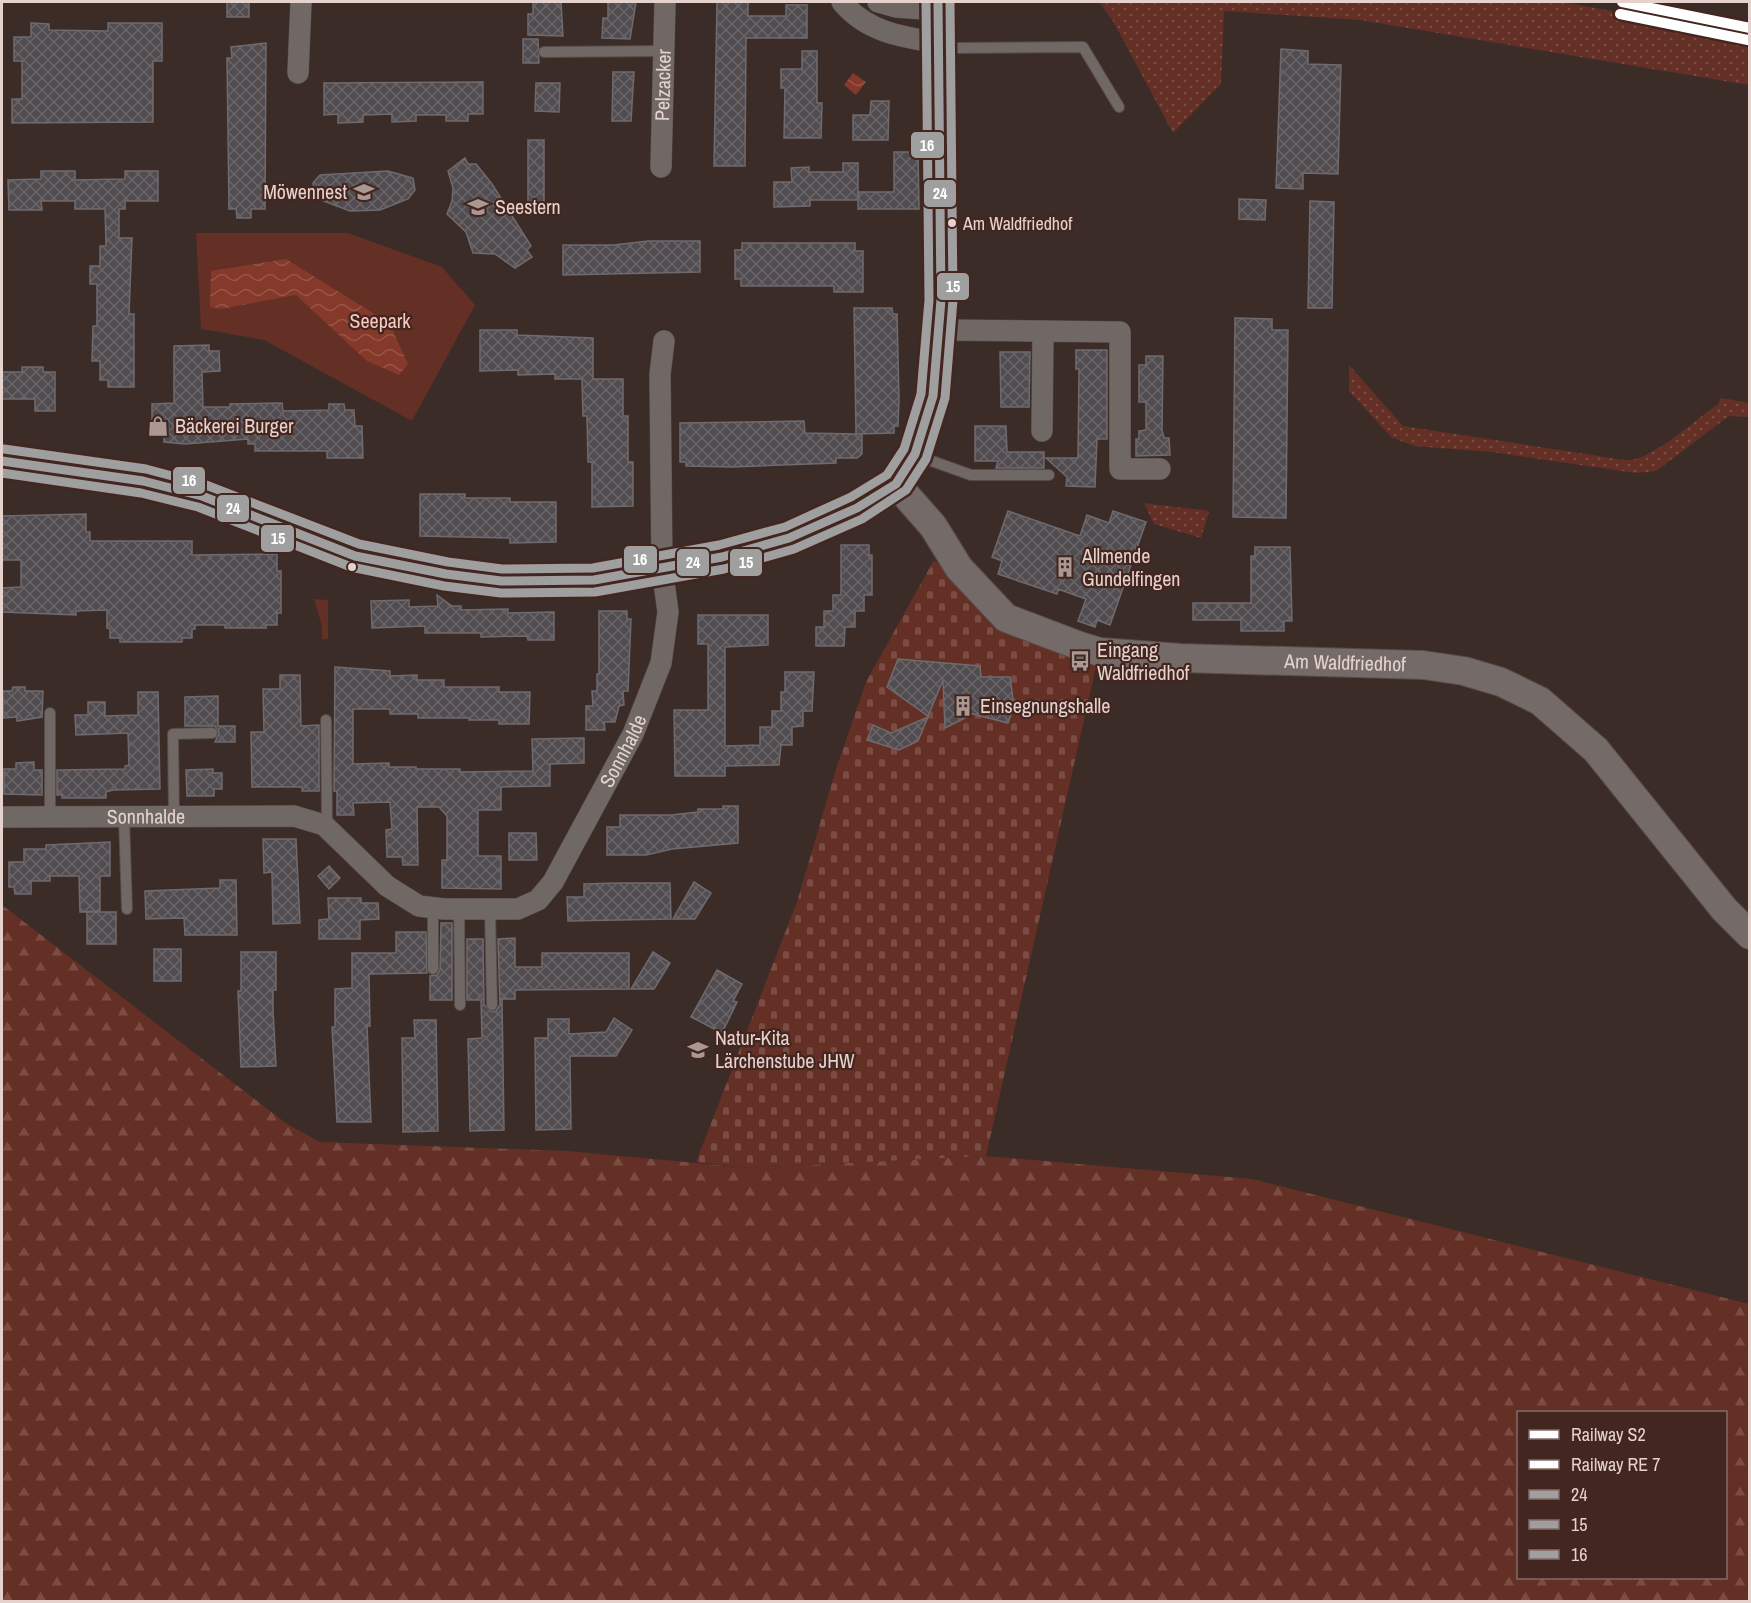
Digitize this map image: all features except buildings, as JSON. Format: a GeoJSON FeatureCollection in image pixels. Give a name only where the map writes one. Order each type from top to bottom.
{"type":"FeatureCollection","features":[{"type":"Feature","properties":{"kind":"street"},"geometry":{"type":"LineString","coordinates":[[298,73],[301,2]]}},
{"type":"Feature","properties":{"kind":"street","name":"Pelzacker"},"geometry":{"type":"LineString","coordinates":[[661,166],[665,2]]}},
{"type":"Feature","properties":{"kind":"street"},"geometry":{"type":"LineString","coordinates":[[842,2],[856,18],[897,36],[939,43]]}},
{"type":"Feature","properties":{"kind":"street"},"geometry":{"type":"LineString","coordinates":[[2,461],[143,482],[193,494],[307,535],[355,556],[446,574],[501,581],[594,580],[733,554],[797,535],[857,508],[896,484],[915,454],[933,396],[940,330],[938,6],[896,7],[878,2]]}},
{"type":"Feature","properties":{"kind":"street"},"geometry":{"type":"LineString","coordinates":[[940,330],[1120,332],[1120,469],[1160,470]]}},
{"type":"Feature","properties":{"kind":"street"},"geometry":{"type":"LineString","coordinates":[[1042,431],[1043,332]]}},
{"type":"Feature","properties":{"kind":"street","name":"Sonnhalde"},"geometry":{"type":"LineString","coordinates":[[2,817],[277,814],[294,816],[324,825],[387,886],[419,906],[433,909],[490,910],[525,908],[537,900],[553,882],[633,734],[661,663],[668,612],[662,568],[660,374],[664,341]]}},
{"type":"Feature","properties":{"kind":"street","name":"Am Waldfriedhof"},"geometry":{"type":"LineString","coordinates":[[896,484],[933,525],[959,568],[1006,618],[1080,646],[1100,652],[1145,652],[1423,665],[1464,671],[1501,682],[1540,701],[1596,750],[1724,909],[1749,935]]}},
{"type":"Feature","properties":{"kind":"lane"},"geometry":{"type":"LineString","coordinates":[[939,43],[956,48],[1083,47],[1119,107]]}},
{"type":"Feature","properties":{"kind":"lane"},"geometry":{"type":"LineString","coordinates":[[544,52],[664,51]]}},
{"type":"Feature","properties":{"kind":"lane"},"geometry":{"type":"LineString","coordinates":[[915,454],[971,475],[1049,475]]}},
{"type":"Feature","properties":{"kind":"lane"},"geometry":{"type":"LineString","coordinates":[[50,713],[50,818]]}},
{"type":"Feature","properties":{"kind":"lane"},"geometry":{"type":"LineString","coordinates":[[324,825],[327,821],[326,720]]}},
{"type":"Feature","properties":{"kind":"lane"},"geometry":{"type":"LineString","coordinates":[[174,816],[172,734],[212,733]]}},
{"type":"Feature","properties":{"kind":"lane"},"geometry":{"type":"LineString","coordinates":[[124,817],[127,909]]}},
{"type":"Feature","properties":{"kind":"lane"},"geometry":{"type":"LineString","coordinates":[[433,909],[433,969]]}},
{"type":"Feature","properties":{"kind":"lane"},"geometry":{"type":"LineString","coordinates":[[459,909],[460,1005]]}},
{"type":"Feature","properties":{"kind":"lane"},"geometry":{"type":"LineString","coordinates":[[490,910],[492,1005]]}},
{"type":"Feature","properties":{"kind":"green space"},"geometry":{"type":"Polygon","coordinates":[[[1099,2],[1564,2],[1749,37],[1749,85],[1360,20],[1224,11],[1221,84],[1173,133],[1113,21],[1099,2]]]}},
{"type":"Feature","properties":{"kind":"green space","name":"Seepark"},"geometry":{"type":"Polygon","coordinates":[[[196,233],[348,233],[442,267],[475,305],[412,421],[264,340],[201,329],[196,233]]]}},
{"type":"Feature","properties":{"kind":"green space"},"geometry":{"type":"Polygon","coordinates":[[[1349,365],[1403,426],[1618,459],[1636,459],[1656,450],[1718,404],[1721,398],[1749,403],[1749,417],[1729,416],[1656,471],[1636,473],[1492,452],[1414,446],[1391,437],[1349,391],[1349,365]]]}},
{"type":"Feature","properties":{"kind":"green space"},"geometry":{"type":"Polygon","coordinates":[[[1144,503],[1209,511],[1201,538],[1154,524],[1144,503]]]}},
{"type":"Feature","properties":{"kind":"green space"},"geometry":{"type":"Polygon","coordinates":[[[934,560],[1007,631],[1097,662],[986,1156],[749,1168],[696,1162],[797,902],[836,769],[866,682],[934,560]]]}},
{"type":"Feature","properties":{"kind":"green space"},"geometry":{"type":"Polygon","coordinates":[[[314,599],[328,600],[328,639],[322,639],[322,626],[314,599]]]}},
{"type":"Feature","properties":{"kind":"green space"},"geometry":{"type":"Polygon","coordinates":[[[2,905],[287,1124],[320,1142],[567,1151],[749,1168],[986,1156],[1252,1179],[1749,1304],[1749,1601],[2,1601],[2,905]]]}},
{"type":"Feature","properties":{"kind":"water"},"geometry":{"type":"Polygon","coordinates":[[[853,73],[866,82],[856,95],[844,85],[853,73]]]}},
{"type":"Feature","properties":{"kind":"water"},"geometry":{"type":"Polygon","coordinates":[[[286,259],[389,323],[408,364],[399,375],[367,361],[296,295],[221,309],[210,307],[211,271],[286,259]]]}},
{"type":"Feature","properties":{"kind":"rail line","name":"S2"},"geometry":{"type":"LineString","coordinates":[[1622,2],[1750,28]]}},
{"type":"Feature","properties":{"kind":"transit line","name":"16"},"geometry":{"type":"LineString","coordinates":[[4,449],[146,469],[206,485],[359,544],[448,562],[502,569],[593,568],[719,545],[785,527],[851,497],[887,475],[904,449],[921,394],[929,300],[926,2]]}},
{"type":"Feature","properties":{"kind":"transit line","name":"24"},"geometry":{"type":"LineString","coordinates":[[2,461],[143,481],[202,496],[355,556],[446,574],[501,581],[594,580],[722,557],[789,538],[857,508],[896,484],[915,454],[933,396],[941,300],[938,2]]}},
{"type":"Feature","properties":{"kind":"transit line","name":"15"},"geometry":{"type":"LineString","coordinates":[[2,473],[141,493],[198,507],[351,567],[444,586],[501,593],[595,592],[724,569],[794,549],[862,519],[906,490],[926,459],[945,398],[953,300],[950,2]]}},
{"type":"Feature","properties":{"kind":"transit line"},"geometry":{"type":"LineString","coordinates":[[1620,14],[1748,40]]}},
{"type":"Feature","properties":{"kind":"place","name":"Möwennest"},"geometry":{"type":"Point","coordinates":[364,192]}},
{"type":"Feature","properties":{"kind":"place","name":"Seestern"},"geometry":{"type":"Point","coordinates":[478,207]}},
{"type":"Feature","properties":{"kind":"place","name":"Am Waldfriedhof"},"geometry":{"type":"Point","coordinates":[952,223]}},
{"type":"Feature","properties":{"kind":"place","name":"Bäckerei Burger"},"geometry":{"type":"Point","coordinates":[158,426]}},
{"type":"Feature","properties":{"kind":"place","name":"Allmende Gundelfingen"},"geometry":{"type":"Point","coordinates":[1065,567]}},
{"type":"Feature","properties":{"kind":"place","name":"Eingang Waldfriedhof"},"geometry":{"type":"Point","coordinates":[1080,661]}},
{"type":"Feature","properties":{"kind":"place","name":"Einsegnungshalle"},"geometry":{"type":"Point","coordinates":[963,706]}},
{"type":"Feature","properties":{"kind":"place","name":"Natur-Kita Lärchenstube JHW"},"geometry":{"type":"Point","coordinates":[698,1050]}}]}
